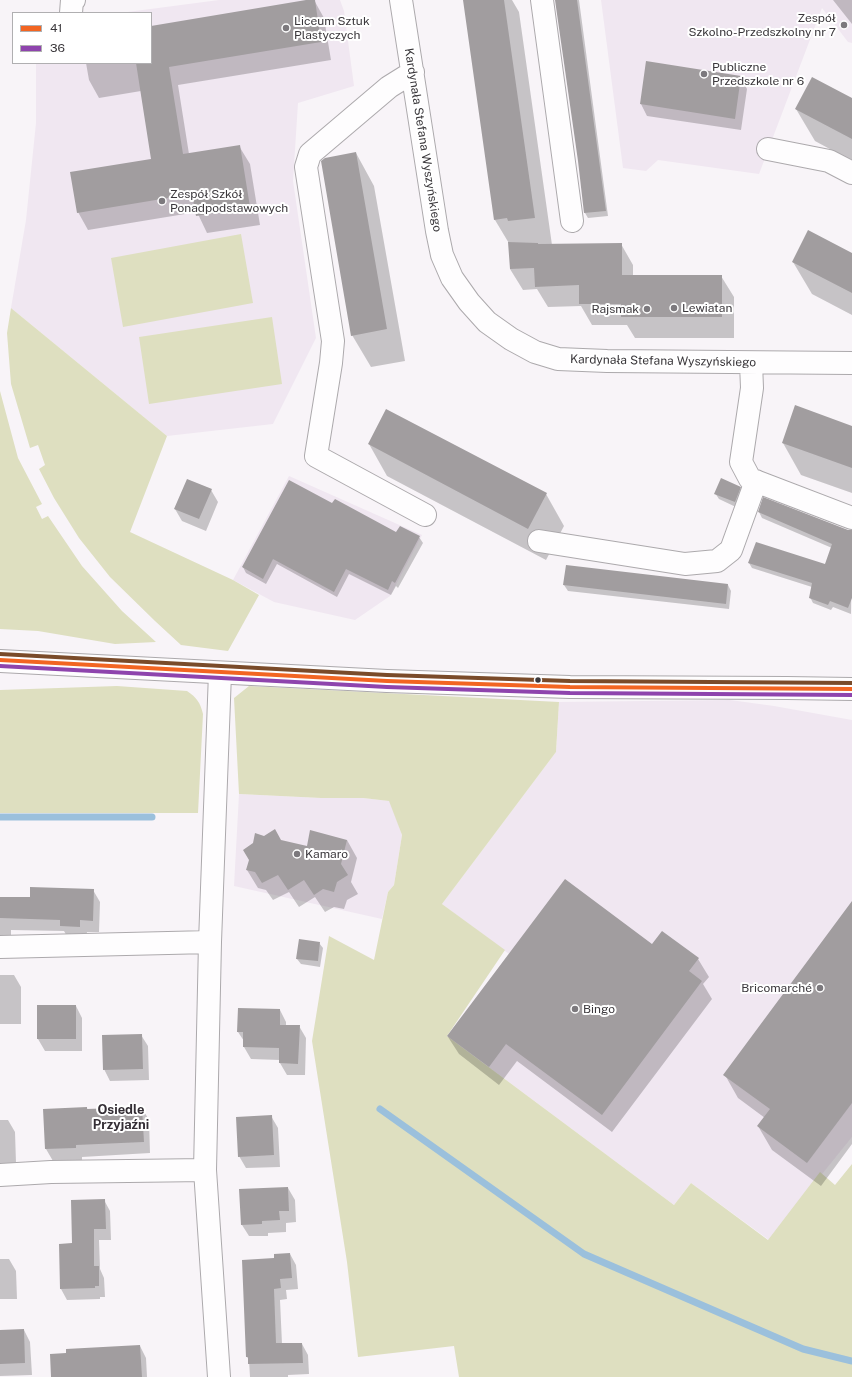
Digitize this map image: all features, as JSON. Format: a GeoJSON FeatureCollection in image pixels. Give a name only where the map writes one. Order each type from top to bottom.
{"type":"FeatureCollection","features":[{"type":"Feature","properties":{"kind":"street"},"geometry":{"type":"LineString","coordinates":[[71,12],[72,0],[74,0]]}},
{"type":"Feature","properties":{"kind":"street","name":"Kardynała Stefana Wyszyńskiego"},"geometry":{"type":"LineString","coordinates":[[401,0],[442,255],[452,278],[468,302],[487,322],[511,339],[535,352],[558,359],[751,363],[852,363]]}},
{"type":"Feature","properties":{"kind":"street"},"geometry":{"type":"LineString","coordinates":[[542,0],[572,222]]}},
{"type":"Feature","properties":{"kind":"street"},"geometry":{"type":"LineString","coordinates":[[413,72],[389,87],[310,154],[306,167],[333,341],[331,363],[316,456],[425,515]]}},
{"type":"Feature","properties":{"kind":"street"},"geometry":{"type":"LineString","coordinates":[[768,149],[829,161],[852,173]]}},
{"type":"Feature","properties":{"kind":"street"},"geometry":{"type":"LineString","coordinates":[[751,363],[752,388],[741,462],[750,479],[852,518]]}},
{"type":"Feature","properties":{"kind":"street"},"geometry":{"type":"LineString","coordinates":[[539,541],[685,564],[717,561],[731,550],[756,481]]}},
{"type":"Feature","properties":{"kind":"street"},"geometry":{"type":"LineString","coordinates":[[0,661],[387,681],[570,687],[852,689]]}},
{"type":"Feature","properties":{"kind":"street"},"geometry":{"type":"LineString","coordinates":[[219,1377],[205,1170],[210,942],[220,673]]}},
{"type":"Feature","properties":{"kind":"street"},"geometry":{"type":"LineString","coordinates":[[0,947],[210,942]]}},
{"type":"Feature","properties":{"kind":"street"},"geometry":{"type":"LineString","coordinates":[[0,1175],[51,1172],[205,1170]]}},
{"type":"Feature","properties":{"kind":"shaded area","name":"Zespół Szkół Ponadpodstawowych"},"geometry":{"type":"Polygon","coordinates":[[[219,0],[340,0],[344,11],[354,86],[298,103],[293,181],[316,338],[273,424],[167,436],[11,308],[26,220],[36,123],[36,64],[152,64],[152,12],[128,12],[219,0]]]}},
{"type":"Feature","properties":{"kind":"shaded area","name":"Publiczne Przedszkole nr 6"},"geometry":{"type":"Polygon","coordinates":[[[601,0],[852,0],[852,43],[848,42],[822,8],[759,174],[658,160],[646,171],[623,168],[601,0]]]}},
{"type":"Feature","properties":{"kind":"shaded area"},"geometry":{"type":"Polygon","coordinates":[[[289,476],[422,535],[390,596],[355,620],[274,602],[233,580],[289,476]]]}},
{"type":"Feature","properties":{"kind":"shaded area"},"geometry":{"type":"Polygon","coordinates":[[[730,700],[852,720],[852,1137],[769,1240],[691,1183],[674,1205],[447,1036],[509,954],[442,904],[556,752],[559,702],[730,700]]]}},
{"type":"Feature","properties":{"kind":"shaded area"},"geometry":{"type":"Polygon","coordinates":[[[239,794],[321,798],[363,798],[390,801],[402,835],[394,885],[388,892],[382,919],[234,886],[239,794]]]}},
{"type":"Feature","properties":{"kind":"green space"},"geometry":{"type":"Polygon","coordinates":[[[241,234],[253,303],[123,327],[111,258],[241,234]]]}},
{"type":"Feature","properties":{"kind":"green space"},"geometry":{"type":"Polygon","coordinates":[[[11,308],[167,436],[130,532],[233,580],[259,595],[228,651],[181,645],[110,577],[79,538],[54,498],[39,469],[45,465],[38,445],[30,448],[11,384],[7,333],[11,308]]]}},
{"type":"Feature","properties":{"kind":"green space"},"geometry":{"type":"Polygon","coordinates":[[[272,317],[282,384],[149,404],[139,337],[272,317]]]}},
{"type":"Feature","properties":{"kind":"green space"},"geometry":{"type":"Polygon","coordinates":[[[0,391],[18,458],[42,504],[36,507],[42,519],[48,516],[82,566],[122,611],[156,642],[115,644],[38,631],[0,629],[0,391]]]}},
{"type":"Feature","properties":{"kind":"green space"},"geometry":{"type":"Polygon","coordinates":[[[117,686],[187,691],[198,701],[203,714],[198,813],[0,813],[0,690],[117,686]]]}},
{"type":"Feature","properties":{"kind":"green space"},"geometry":{"type":"Polygon","coordinates":[[[249,686],[559,702],[556,752],[442,904],[505,950],[447,1036],[674,1205],[691,1183],[768,1240],[820,1172],[835,1185],[852,1164],[852,1377],[459,1377],[454,1346],[358,1357],[347,1262],[312,1041],[329,936],[374,960],[388,892],[394,885],[402,835],[389,801],[363,798],[321,798],[239,794],[234,698],[249,686]]]}},
{"type":"Feature","properties":{"kind":"building"},"geometry":{"type":"Polygon","coordinates":[[[306,0],[315,0],[321,42],[169,67],[183,154],[240,145],[250,207],[196,216],[192,194],[77,213],[70,172],[151,159],[136,64],[152,64],[152,26],[306,0]]]}},
{"type":"Feature","properties":{"kind":"building"},"geometry":{"type":"Polygon","coordinates":[[[463,0],[504,0],[535,218],[508,221],[507,218],[494,220],[463,0]]]}},
{"type":"Feature","properties":{"kind":"building"},"geometry":{"type":"Polygon","coordinates":[[[555,0],[577,0],[606,211],[584,213],[555,0]]]}},
{"type":"Feature","properties":{"kind":"building"},"geometry":{"type":"Polygon","coordinates":[[[646,61],[741,76],[735,119],[640,104],[646,61]]]}},
{"type":"Feature","properties":{"kind":"building"},"geometry":{"type":"Polygon","coordinates":[[[812,77],[852,98],[852,139],[795,109],[812,77]]]}},
{"type":"Feature","properties":{"kind":"building"},"geometry":{"type":"Polygon","coordinates":[[[356,152],[387,329],[351,336],[321,161],[325,158],[356,152]]]}},
{"type":"Feature","properties":{"kind":"building"},"geometry":{"type":"Polygon","coordinates":[[[808,230],[852,253],[852,293],[792,262],[808,230]]]}},
{"type":"Feature","properties":{"kind":"building"},"geometry":{"type":"Polygon","coordinates":[[[508,242],[538,244],[622,243],[622,275],[722,275],[722,317],[621,317],[621,304],[579,304],[579,285],[535,287],[534,268],[510,269],[508,242]]]}},
{"type":"Feature","properties":{"kind":"building"},"geometry":{"type":"Polygon","coordinates":[[[795,405],[852,426],[852,468],[782,443],[795,405]]]}},
{"type":"Feature","properties":{"kind":"building"},"geometry":{"type":"Polygon","coordinates":[[[386,409],[547,493],[528,529],[368,444],[386,409]]]}},
{"type":"Feature","properties":{"kind":"building"},"geometry":{"type":"Polygon","coordinates":[[[721,478],[741,487],[735,502],[714,494],[721,478]]]}},
{"type":"Feature","properties":{"kind":"building"},"geometry":{"type":"Polygon","coordinates":[[[187,479],[212,489],[199,519],[174,509],[187,479]]]}},
{"type":"Feature","properties":{"kind":"building"},"geometry":{"type":"Polygon","coordinates":[[[289,480],[332,503],[335,499],[396,532],[400,526],[420,536],[395,583],[392,581],[388,590],[346,569],[334,592],[273,559],[263,579],[242,567],[289,480]]]}},
{"type":"Feature","properties":{"kind":"building"},"geometry":{"type":"Polygon","coordinates":[[[763,497],[848,530],[852,530],[852,598],[848,608],[830,601],[828,605],[809,598],[812,583],[748,563],[756,542],[825,564],[832,544],[758,512],[763,497]]]}},
{"type":"Feature","properties":{"kind":"building"},"geometry":{"type":"Polygon","coordinates":[[[566,565],[728,584],[726,604],[563,585],[566,565]]]}},
{"type":"Feature","properties":{"kind":"building"},"geometry":{"type":"Polygon","coordinates":[[[275,829],[281,840],[307,846],[310,830],[347,840],[341,864],[348,875],[337,882],[334,892],[323,889],[314,895],[304,880],[288,890],[278,875],[262,883],[255,872],[246,870],[249,860],[243,850],[253,843],[255,833],[264,836],[275,829]]]}},
{"type":"Feature","properties":{"kind":"building","name":"Bingo"},"geometry":{"type":"Polygon","coordinates":[[[565,879],[652,944],[662,931],[699,958],[689,971],[702,981],[602,1115],[506,1044],[489,1067],[447,1036],[565,879]]]}},
{"type":"Feature","properties":{"kind":"building"},"geometry":{"type":"Polygon","coordinates":[[[30,887],[94,889],[93,921],[80,920],[80,927],[60,926],[60,920],[0,918],[0,897],[30,897],[30,887]]]}},
{"type":"Feature","properties":{"kind":"building","name":"Bricomarché"},"geometry":{"type":"Polygon","coordinates":[[[852,901],[852,1103],[807,1163],[757,1126],[770,1109],[723,1075],[852,901]]]}},
{"type":"Feature","properties":{"kind":"building"},"geometry":{"type":"Polygon","coordinates":[[[299,939],[320,942],[318,961],[296,959],[299,939]]]}},
{"type":"Feature","properties":{"kind":"building"},"geometry":{"type":"Polygon","coordinates":[[[37,1005],[76,1005],[76,1039],[37,1039],[37,1005]]]}},
{"type":"Feature","properties":{"kind":"building"},"geometry":{"type":"Polygon","coordinates":[[[238,1008],[280,1009],[280,1025],[300,1025],[298,1064],[279,1063],[279,1048],[243,1047],[243,1032],[237,1032],[238,1008]]]}},
{"type":"Feature","properties":{"kind":"building"},"geometry":{"type":"Polygon","coordinates":[[[142,1034],[143,1069],[103,1070],[102,1035],[142,1034]]]}},
{"type":"Feature","properties":{"kind":"building"},"geometry":{"type":"Polygon","coordinates":[[[87,1107],[87,1109],[142,1107],[144,1142],[76,1145],[76,1148],[45,1149],[43,1109],[87,1107]]]}},
{"type":"Feature","properties":{"kind":"building"},"geometry":{"type":"Polygon","coordinates":[[[272,1115],[274,1155],[238,1157],[236,1117],[272,1115]]]}},
{"type":"Feature","properties":{"kind":"building"},"geometry":{"type":"Polygon","coordinates":[[[288,1187],[289,1211],[279,1211],[280,1220],[262,1221],[262,1224],[241,1225],[239,1189],[288,1187]]]}},
{"type":"Feature","properties":{"kind":"building"},"geometry":{"type":"Polygon","coordinates":[[[105,1199],[106,1229],[94,1229],[94,1266],[99,1266],[99,1286],[95,1286],[95,1288],[60,1289],[59,1244],[72,1243],[71,1200],[105,1199]]]}},
{"type":"Feature","properties":{"kind":"building"},"geometry":{"type":"Polygon","coordinates":[[[290,1253],[292,1278],[280,1279],[281,1288],[274,1289],[276,1343],[302,1343],[303,1363],[248,1364],[248,1357],[246,1357],[242,1260],[274,1258],[274,1254],[290,1253]]]}},
{"type":"Feature","properties":{"kind":"building"},"geometry":{"type":"Polygon","coordinates":[[[24,1329],[25,1363],[0,1364],[0,1330],[24,1329]]]}},
{"type":"Feature","properties":{"kind":"building"},"geometry":{"type":"Polygon","coordinates":[[[140,1345],[142,1377],[51,1377],[50,1354],[66,1353],[66,1349],[140,1345]]]}},
{"type":"Feature","properties":{"kind":"waterway"},"geometry":{"type":"LineString","coordinates":[[0,817],[152,817]]}},
{"type":"Feature","properties":{"kind":"waterway"},"geometry":{"type":"LineString","coordinates":[[380,1109],[584,1254],[803,1349],[852,1361]]}},
{"type":"Feature","properties":{"kind":"transit line"},"geometry":{"type":"LineString","coordinates":[[0,654],[387,675],[570,681],[852,683]]}},
{"type":"Feature","properties":{"kind":"transit line","name":"41"},"geometry":{"type":"LineString","coordinates":[[0,660],[387,681],[570,687],[852,689]]}},
{"type":"Feature","properties":{"kind":"transit line","name":"36"},"geometry":{"type":"LineString","coordinates":[[0,666],[387,687],[570,693],[852,695]]}},
{"type":"Feature","properties":{"kind":"place","name":"Zespół Szkolno-Przedszkolny nr 7"},"geometry":{"type":"Point","coordinates":[844,25]}},
{"type":"Feature","properties":{"kind":"place","name":"Liceum Sztuk Plastyczych"},"geometry":{"type":"Point","coordinates":[286,28]}},
{"type":"Feature","properties":{"kind":"place","name":"Publiczne Przedszkole nr 6"},"geometry":{"type":"Point","coordinates":[704,74]}},
{"type":"Feature","properties":{"kind":"place","name":"Zespół Szkół Ponadpodstawowych"},"geometry":{"type":"Point","coordinates":[162,201]}},
{"type":"Feature","properties":{"kind":"place","name":"Lewiatan"},"geometry":{"type":"Point","coordinates":[674,308]}},
{"type":"Feature","properties":{"kind":"place","name":"Rajsmak"},"geometry":{"type":"Point","coordinates":[647,309]}},
{"type":"Feature","properties":{"kind":"place","name":"Kamaro"},"geometry":{"type":"Point","coordinates":[297,854]}},
{"type":"Feature","properties":{"kind":"place","name":"Bricomarché"},"geometry":{"type":"Point","coordinates":[820,988]}},
{"type":"Feature","properties":{"kind":"place","name":"Bingo"},"geometry":{"type":"Point","coordinates":[575,1009]}},
{"type":"Feature","properties":{"kind":"district","name":"Osiedle Przyjaźni"},"geometry":{"type":"Point","coordinates":[121,1118]}}]}
